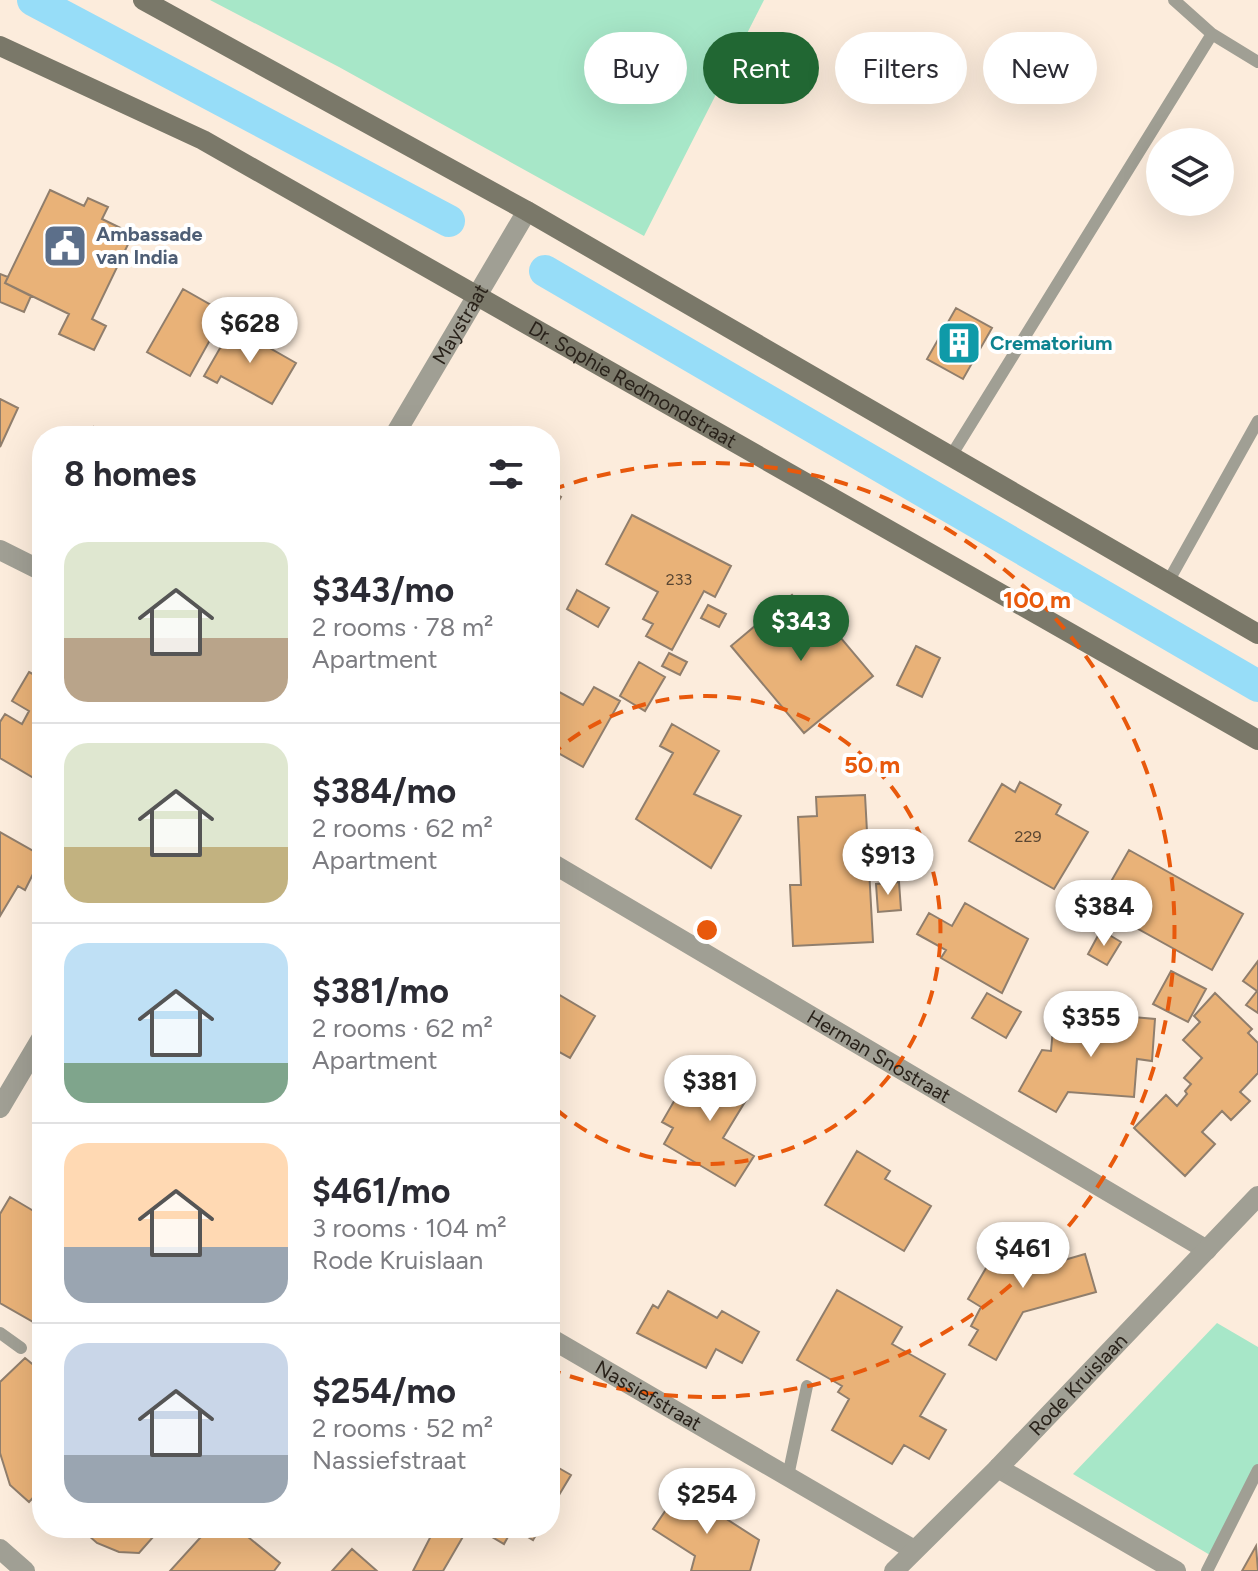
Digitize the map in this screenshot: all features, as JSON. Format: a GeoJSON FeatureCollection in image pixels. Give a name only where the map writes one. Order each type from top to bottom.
{"type":"FeatureCollection","features":[{"type":"Feature","properties":{"kind":"street"},"geometry":{"type":"LineString","coordinates":[[143,0],[527,211],[1258,634]]}},
{"type":"Feature","properties":{"kind":"street","name":"Dr. Sophie Redmondstraat"},"geometry":{"type":"LineString","coordinates":[[0,46],[203,140],[1258,740]]}},
{"type":"Feature","properties":{"kind":"street","name":"Maystraat"},"geometry":{"type":"LineString","coordinates":[[400,426],[527,211]]}},
{"type":"Feature","properties":{"kind":"street"},"geometry":{"type":"LineString","coordinates":[[0,550],[32,566]]}},
{"type":"Feature","properties":{"kind":"street","name":"Herman Snostraat"},"geometry":{"type":"LineString","coordinates":[[560,868],[1207,1250]]}},
{"type":"Feature","properties":{"kind":"street"},"geometry":{"type":"LineString","coordinates":[[0,1108],[32,1055]]}},
{"type":"Feature","properties":{"kind":"street","name":"Rode Kruislaan"},"geometry":{"type":"LineString","coordinates":[[894,1571],[998,1468],[1258,1196]]}},
{"type":"Feature","properties":{"kind":"street","name":"Nassiefstraat"},"geometry":{"type":"LineString","coordinates":[[560,1344],[914,1550]]}},
{"type":"Feature","properties":{"kind":"street"},"geometry":{"type":"LineString","coordinates":[[998,1468],[1176,1571]]}},
{"type":"Feature","properties":{"kind":"street"},"geometry":{"type":"LineString","coordinates":[[0,1549],[25,1571]]}},
{"type":"Feature","properties":{"kind":"lane"},"geometry":{"type":"LineString","coordinates":[[1174,0],[1212,34],[1258,62]]}},
{"type":"Feature","properties":{"kind":"lane"},"geometry":{"type":"LineString","coordinates":[[951,456],[1212,34]]}},
{"type":"Feature","properties":{"kind":"lane"},"geometry":{"type":"LineString","coordinates":[[1168,582],[1258,421]]}},
{"type":"Feature","properties":{"kind":"lane"},"geometry":{"type":"LineString","coordinates":[[0,1333],[21,1348]]}},
{"type":"Feature","properties":{"kind":"lane"},"geometry":{"type":"LineString","coordinates":[[788,1476],[807,1386]]}},
{"type":"Feature","properties":{"kind":"lane"},"geometry":{"type":"LineString","coordinates":[[1207,1571],[1258,1470]]}},
{"type":"Feature","properties":{"kind":"green space"},"geometry":{"type":"Polygon","coordinates":[[[210,0],[764,0],[748,32],[703,32],[703,104],[711,104],[644,236],[339,67],[210,0]]]}},
{"type":"Feature","properties":{"kind":"green space"},"geometry":{"type":"Polygon","coordinates":[[[1217,1323],[1258,1347],[1258,1476],[1210,1555],[1073,1474],[1217,1323]]]}},
{"type":"Feature","properties":{"kind":"building"},"geometry":{"type":"Polygon","coordinates":[[[50,190],[84,206],[88,198],[108,207],[102,219],[133,234],[92,319],[106,326],[94,350],[59,334],[69,314],[5,283],[50,190]]]}},
{"type":"Feature","properties":{"kind":"building"},"geometry":{"type":"Polygon","coordinates":[[[0,274],[8,277],[5,283],[31,296],[24,312],[0,302],[0,274]]]}},
{"type":"Feature","properties":{"kind":"building"},"geometry":{"type":"Polygon","coordinates":[[[183,289],[225,313],[190,376],[147,352],[183,289]]]}},
{"type":"Feature","properties":{"kind":"building","name":"Crematorium"},"geometry":{"type":"Polygon","coordinates":[[[956,308],[992,328],[963,379],[927,359],[956,308]]]}},
{"type":"Feature","properties":{"kind":"building"},"geometry":{"type":"Polygon","coordinates":[[[235,322],[257,334],[254,339],[296,363],[272,404],[221,376],[217,383],[204,376],[235,322]]]}},
{"type":"Feature","properties":{"kind":"building"},"geometry":{"type":"Polygon","coordinates":[[[0,399],[18,408],[0,447],[0,399]]]}},
{"type":"Feature","properties":{"kind":"building"},"geometry":{"type":"Polygon","coordinates":[[[632,515],[731,566],[715,597],[704,591],[672,650],[646,636],[653,624],[643,619],[658,592],[606,564],[632,515]]]}},
{"type":"Feature","properties":{"kind":"building"},"geometry":{"type":"Polygon","coordinates":[[[577,590],[609,608],[598,627],[567,609],[577,590]]]}},
{"type":"Feature","properties":{"kind":"building"},"geometry":{"type":"Polygon","coordinates":[[[792,595],[822,631],[830,625],[873,676],[804,733],[731,646],[792,595]]]}},
{"type":"Feature","properties":{"kind":"building"},"geometry":{"type":"Polygon","coordinates":[[[708,605],[726,614],[719,627],[701,618],[708,605]]]}},
{"type":"Feature","properties":{"kind":"building"},"geometry":{"type":"Polygon","coordinates":[[[916,646],[940,658],[922,697],[897,685],[916,646]]]}},
{"type":"Feature","properties":{"kind":"building"},"geometry":{"type":"Polygon","coordinates":[[[669,653],[687,662],[680,675],[662,666],[669,653]]]}},
{"type":"Feature","properties":{"kind":"building"},"geometry":{"type":"Polygon","coordinates":[[[639,662],[665,677],[645,711],[620,696],[639,662]]]}},
{"type":"Feature","properties":{"kind":"building"},"geometry":{"type":"Polygon","coordinates":[[[29,672],[32,674],[32,777],[0,758],[0,722],[5,714],[22,724],[29,711],[12,701],[29,672]]]}},
{"type":"Feature","properties":{"kind":"building"},"geometry":{"type":"Polygon","coordinates":[[[594,687],[620,701],[583,767],[560,754],[560,692],[583,705],[594,687]]]}},
{"type":"Feature","properties":{"kind":"building"},"geometry":{"type":"Polygon","coordinates":[[[672,724],[719,751],[694,794],[741,816],[711,868],[636,819],[673,753],[660,746],[672,724]]]}},
{"type":"Feature","properties":{"kind":"building"},"geometry":{"type":"Polygon","coordinates":[[[1020,782],[1061,805],[1056,814],[1088,832],[1054,889],[969,841],[1002,784],[1015,792],[1020,782]]]}},
{"type":"Feature","properties":{"kind":"building"},"geometry":{"type":"Polygon","coordinates":[[[865,795],[873,942],[793,946],[790,885],[801,885],[798,817],[817,816],[816,797],[865,795]]]}},
{"type":"Feature","properties":{"kind":"building"},"geometry":{"type":"Polygon","coordinates":[[[0,832],[32,850],[32,876],[25,890],[18,886],[0,916],[0,832]]]}},
{"type":"Feature","properties":{"kind":"building"},"geometry":{"type":"Polygon","coordinates":[[[1129,850],[1243,914],[1212,970],[1097,906],[1129,850]]]}},
{"type":"Feature","properties":{"kind":"building"},"geometry":{"type":"Polygon","coordinates":[[[899,882],[901,910],[878,912],[876,884],[899,882]]]}},
{"type":"Feature","properties":{"kind":"building"},"geometry":{"type":"Polygon","coordinates":[[[965,903],[1028,939],[1002,993],[941,958],[946,950],[917,934],[929,913],[952,926],[965,903]]]}},
{"type":"Feature","properties":{"kind":"building"},"geometry":{"type":"Polygon","coordinates":[[[1101,930],[1121,942],[1107,965],[1088,954],[1101,930]]]}},
{"type":"Feature","properties":{"kind":"building"},"geometry":{"type":"Polygon","coordinates":[[[1258,961],[1258,1013],[1246,1005],[1257,991],[1243,981],[1258,961]]]}},
{"type":"Feature","properties":{"kind":"building"},"geometry":{"type":"Polygon","coordinates":[[[1171,971],[1206,989],[1188,1022],[1153,1004],[1171,971]]]}},
{"type":"Feature","properties":{"kind":"building"},"geometry":{"type":"Polygon","coordinates":[[[987,993],[1021,1012],[1006,1038],[972,1018],[987,993]]]}},
{"type":"Feature","properties":{"kind":"building"},"geometry":{"type":"Polygon","coordinates":[[[1215,993],[1252,1029],[1248,1033],[1258,1043],[1258,1073],[1240,1092],[1250,1101],[1231,1120],[1222,1111],[1202,1132],[1215,1144],[1185,1176],[1134,1128],[1166,1095],[1177,1106],[1187,1094],[1185,1091],[1191,1084],[1184,1078],[1202,1058],[1183,1040],[1200,1022],[1194,1016],[1215,993]]]}},
{"type":"Feature","properties":{"kind":"building"},"geometry":{"type":"Polygon","coordinates":[[[560,995],[595,1016],[570,1058],[560,1052],[560,995]]]}},
{"type":"Feature","properties":{"kind":"building"},"geometry":{"type":"Polygon","coordinates":[[[1111,1015],[1155,1019],[1152,1061],[1137,1059],[1134,1097],[1068,1092],[1056,1112],[1019,1091],[1042,1050],[1051,1051],[1054,1017],[1110,1021],[1111,1015]]]}},
{"type":"Feature","properties":{"kind":"building"},"geometry":{"type":"Polygon","coordinates":[[[717,1066],[754,1087],[723,1138],[754,1156],[735,1186],[664,1144],[673,1128],[662,1122],[692,1070],[709,1080],[717,1066]]]}},
{"type":"Feature","properties":{"kind":"building"},"geometry":{"type":"Polygon","coordinates":[[[857,1151],[890,1171],[885,1179],[931,1206],[904,1251],[825,1205],[857,1151]]]}},
{"type":"Feature","properties":{"kind":"building"},"geometry":{"type":"Polygon","coordinates":[[[10,1197],[32,1210],[32,1321],[0,1303],[0,1214],[10,1197]]]}},
{"type":"Feature","properties":{"kind":"building"},"geometry":{"type":"Polygon","coordinates":[[[1047,1237],[1054,1263],[1085,1254],[1096,1292],[1023,1312],[996,1360],[969,1345],[978,1330],[971,1326],[981,1307],[968,1299],[1000,1244],[1007,1248],[1047,1237]]]}},
{"type":"Feature","properties":{"kind":"building"},"geometry":{"type":"Polygon","coordinates":[[[837,1290],[902,1327],[892,1344],[945,1374],[920,1416],[946,1430],[929,1459],[904,1445],[892,1464],[832,1430],[849,1399],[838,1392],[842,1386],[797,1360],[837,1290]]]}},
{"type":"Feature","properties":{"kind":"building"},"geometry":{"type":"Polygon","coordinates":[[[668,1291],[717,1318],[722,1311],[759,1332],[742,1363],[716,1349],[706,1368],[637,1333],[653,1305],[658,1308],[668,1291]]]}},
{"type":"Feature","properties":{"kind":"building"},"geometry":{"type":"Polygon","coordinates":[[[25,1358],[32,1364],[32,1499],[29,1502],[10,1485],[0,1453],[0,1382],[25,1358]]]}},
{"type":"Feature","properties":{"kind":"building"},"geometry":{"type":"Polygon","coordinates":[[[560,1469],[571,1475],[560,1493],[560,1469]]]}},
{"type":"Feature","properties":{"kind":"building"},"geometry":{"type":"Polygon","coordinates":[[[680,1489],[759,1540],[750,1571],[691,1571],[695,1556],[653,1529],[680,1489]]]}},
{"type":"Feature","properties":{"kind":"building"},"geometry":{"type":"Polygon","coordinates":[[[91,1538],[152,1538],[139,1553],[119,1552],[91,1538]]]}},
{"type":"Feature","properties":{"kind":"building"},"geometry":{"type":"Polygon","coordinates":[[[200,1538],[249,1538],[280,1563],[274,1571],[170,1571],[200,1538]]]}},
{"type":"Feature","properties":{"kind":"building"},"geometry":{"type":"Polygon","coordinates":[[[430,1538],[462,1538],[443,1571],[413,1571],[430,1538]]]}},
{"type":"Feature","properties":{"kind":"building"},"geometry":{"type":"Polygon","coordinates":[[[494,1538],[507,1538],[504,1544],[494,1538]]]}},
{"type":"Feature","properties":{"kind":"building"},"geometry":{"type":"Polygon","coordinates":[[[1256,1546],[1258,1571],[1242,1571],[1256,1546]]]}},
{"type":"Feature","properties":{"kind":"building"},"geometry":{"type":"Polygon","coordinates":[[[352,1549],[377,1571],[332,1571],[352,1549]]]}},
{"type":"Feature","properties":{"kind":"waterway"},"geometry":{"type":"LineString","coordinates":[[33,0],[449,221]]}},
{"type":"Feature","properties":{"kind":"waterway"},"geometry":{"type":"LineString","coordinates":[[545,271],[1258,686]]}},
{"type":"Feature","properties":{"kind":"place","name":"Ambassade van India"},"geometry":{"type":"Point","coordinates":[65,246]}},
{"type":"Feature","properties":{"kind":"place","name":"Crematorium"},"geometry":{"type":"Point","coordinates":[959,343]}}]}
